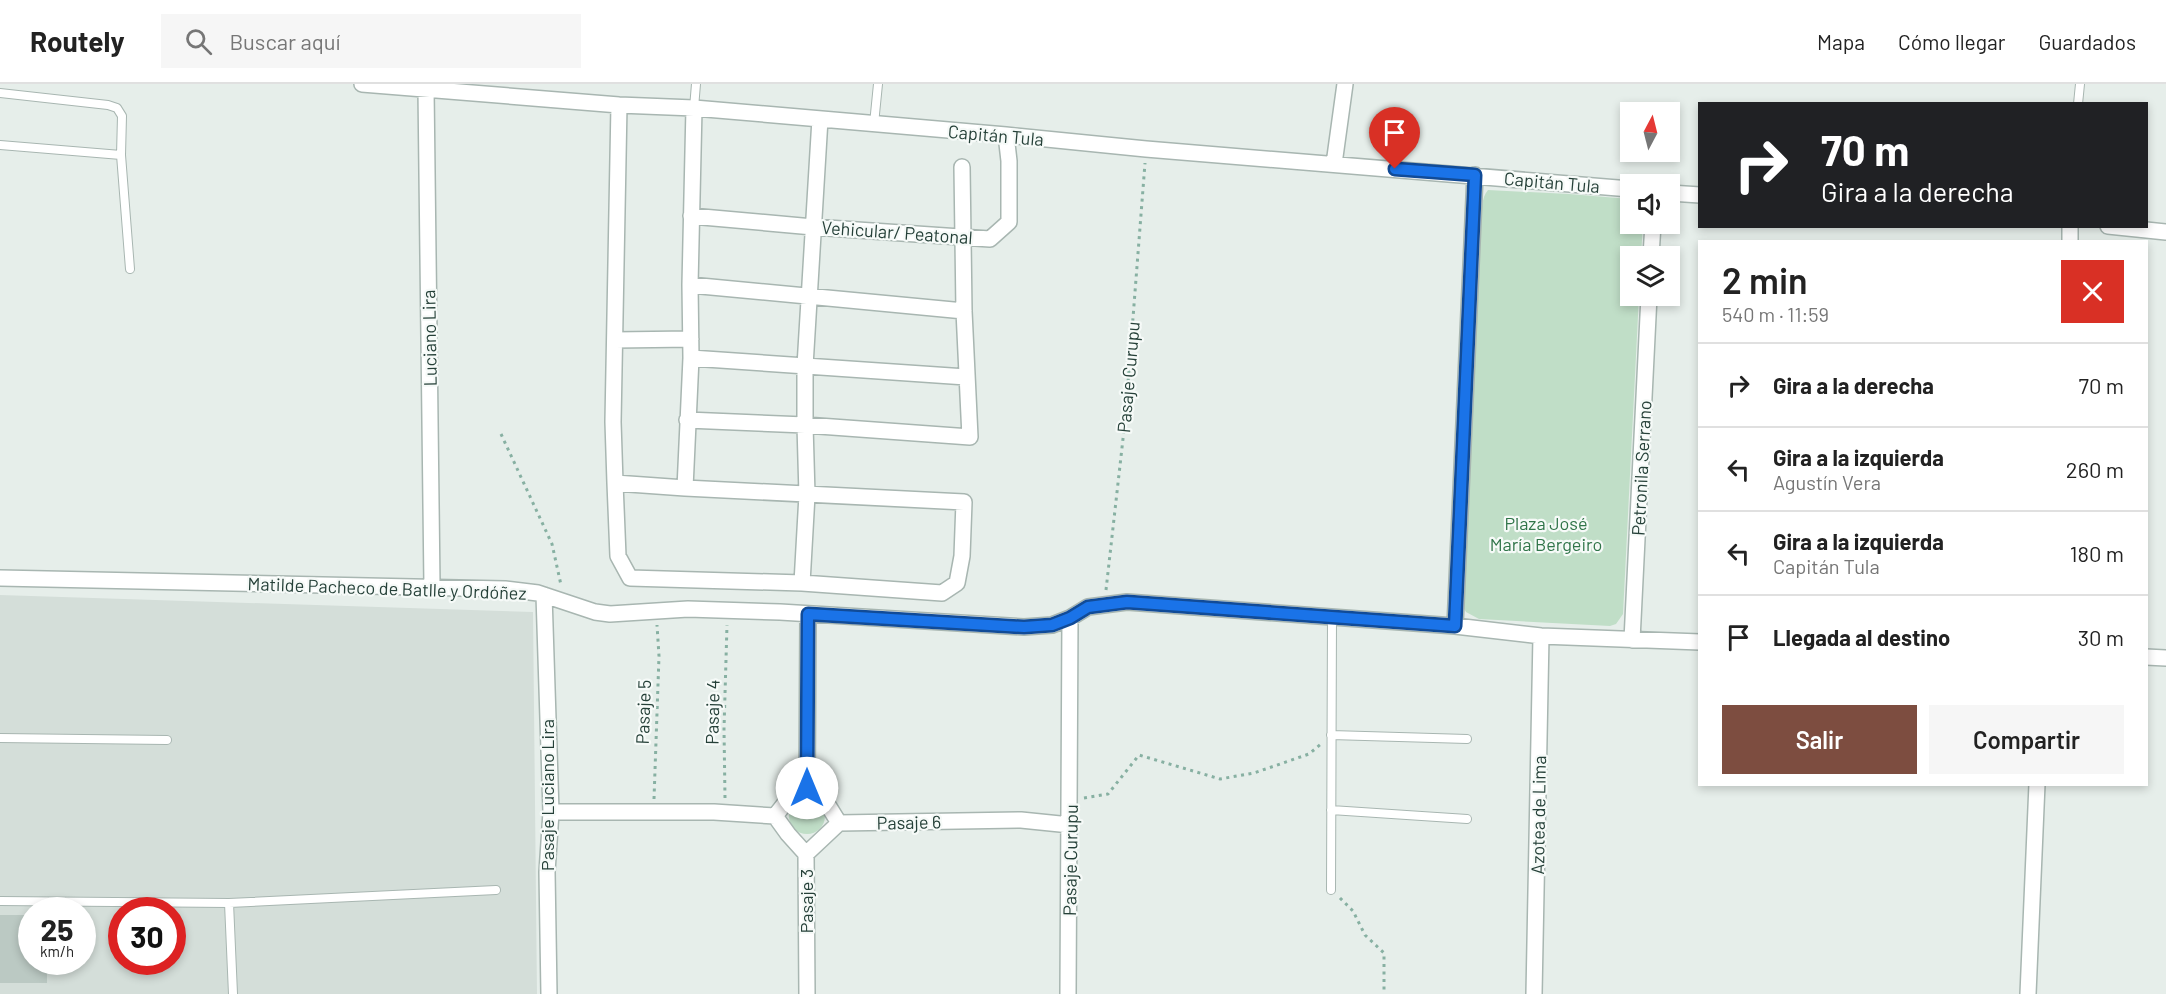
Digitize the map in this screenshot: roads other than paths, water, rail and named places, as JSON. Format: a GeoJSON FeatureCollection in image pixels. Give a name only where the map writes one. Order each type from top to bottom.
{"type":"FeatureCollection","features":[{"type":"Feature","properties":{"kind":"street","name":"Capitán Tula"},"geometry":{"type":"LineString","coordinates":[[362,84],[619,105],[694,108],[1146,149],[1620,188]]}},
{"type":"Feature","properties":{"kind":"street"},"geometry":{"type":"LineString","coordinates":[[1334,164],[1345,84]]}},
{"type":"Feature","properties":{"kind":"street","name":"Luciano Lira"},"geometry":{"type":"LineString","coordinates":[[426,89],[432,586]]}},
{"type":"Feature","properties":{"kind":"street"},"geometry":{"type":"LineString","coordinates":[[615,483],[964,502],[962,556],[957,583],[942,593],[802,583],[630,578],[618,556],[615,483],[619,105]]}},
{"type":"Feature","properties":{"kind":"street"},"geometry":{"type":"LineString","coordinates":[[684,488],[691,357],[690,285],[694,108]]}},
{"type":"Feature","properties":{"kind":"street"},"geometry":{"type":"LineString","coordinates":[[802,583],[807,495],[805,366],[820,119]]}},
{"type":"Feature","properties":{"kind":"street","name":"Vehicular/ Peatonal"},"geometry":{"type":"LineString","coordinates":[[691,216],[813,227],[990,238],[1009,222],[1010,161],[1006,135]]}},
{"type":"Feature","properties":{"kind":"street"},"geometry":{"type":"LineString","coordinates":[[687,420],[805,424],[970,437],[964,311],[962,167]]}},
{"type":"Feature","properties":{"kind":"street"},"geometry":{"type":"LineString","coordinates":[[1455,626],[1475,175]]}},
{"type":"Feature","properties":{"kind":"street"},"geometry":{"type":"LineString","coordinates":[[1680,194],[1698,195]]}},
{"type":"Feature","properties":{"kind":"street"},"geometry":{"type":"LineString","coordinates":[[2127,228],[2166,232]]}},
{"type":"Feature","properties":{"kind":"street"},"geometry":{"type":"LineString","coordinates":[[690,285],[964,311]]}},
{"type":"Feature","properties":{"kind":"street","name":"Petronila Serrano"},"geometry":{"type":"LineString","coordinates":[[1632,640],[1649,306]]}},
{"type":"Feature","properties":{"kind":"street"},"geometry":{"type":"LineString","coordinates":[[615,340],[691,339]]}},
{"type":"Feature","properties":{"kind":"street"},"geometry":{"type":"LineString","coordinates":[[691,357],[966,377]]}},
{"type":"Feature","properties":{"kind":"street","name":"Matilde Pacheco de Batlle y Ordóñez"},"geometry":{"type":"LineString","coordinates":[[0,578],[432,586],[544,595],[595,612],[620,614],[688,609],[1024,627],[1052,625],[1088,607],[1104,603],[1127,602],[1455,626],[1541,636],[1698,642]]}},
{"type":"Feature","properties":{"kind":"street","name":"Pasaje Luciano Lira"},"geometry":{"type":"LineString","coordinates":[[544,595],[551,812],[547,872],[549,994]]}},
{"type":"Feature","properties":{"kind":"street"},"geometry":{"type":"LineString","coordinates":[[807,788],[808,614]]}},
{"type":"Feature","properties":{"kind":"street","name":"Pasaje Curupu"},"geometry":{"type":"LineString","coordinates":[[1068,994],[1070,618]]}},
{"type":"Feature","properties":{"kind":"street","name":"Azotea de Lima"},"geometry":{"type":"LineString","coordinates":[[1534,994],[1541,636]]}},
{"type":"Feature","properties":{"kind":"street"},"geometry":{"type":"LineString","coordinates":[[2148,657],[2166,658]]}},
{"type":"Feature","properties":{"kind":"street"},"geometry":{"type":"LineString","coordinates":[[2028,994],[2037,786]]}},
{"type":"Feature","properties":{"kind":"street"},"geometry":{"type":"LineString","coordinates":[[775,816],[786,802],[807,788]]}},
{"type":"Feature","properties":{"kind":"street"},"geometry":{"type":"LineString","coordinates":[[807,788],[826,802],[839,823]]}},
{"type":"Feature","properties":{"kind":"street"},"geometry":{"type":"LineString","coordinates":[[551,812],[725,813],[775,816]]}},
{"type":"Feature","properties":{"kind":"street"},"geometry":{"type":"LineString","coordinates":[[775,816],[806,854]]}},
{"type":"Feature","properties":{"kind":"street","name":"Pasaje 6"},"geometry":{"type":"LineString","coordinates":[[839,823],[1021,820],[1070,825]]}},
{"type":"Feature","properties":{"kind":"street","name":"Pasaje 3"},"geometry":{"type":"LineString","coordinates":[[807,994],[806,854],[839,823]]}},
{"type":"Feature","properties":{"kind":"lane"},"geometry":{"type":"LineString","coordinates":[[694,108],[696,84]]}},
{"type":"Feature","properties":{"kind":"lane"},"geometry":{"type":"LineString","coordinates":[[874,124],[878,84]]}},
{"type":"Feature","properties":{"kind":"lane"},"geometry":{"type":"LineString","coordinates":[[2078,102],[2080,84]]}},
{"type":"Feature","properties":{"kind":"lane"},"geometry":{"type":"LineString","coordinates":[[0,93],[108,105],[117,108],[122,116],[121,155],[130,269]]}},
{"type":"Feature","properties":{"kind":"lane"},"geometry":{"type":"LineString","coordinates":[[0,145],[121,155]]}},
{"type":"Feature","properties":{"kind":"lane"},"geometry":{"type":"LineString","coordinates":[[1331,890],[1332,618]]}},
{"type":"Feature","properties":{"kind":"lane"},"geometry":{"type":"LineString","coordinates":[[1331,735],[1467,739]]}},
{"type":"Feature","properties":{"kind":"lane"},"geometry":{"type":"LineString","coordinates":[[0,738],[167,740]]}},
{"type":"Feature","properties":{"kind":"lane"},"geometry":{"type":"LineString","coordinates":[[1331,810],[1467,819]]}},
{"type":"Feature","properties":{"kind":"lane"},"geometry":{"type":"LineString","coordinates":[[0,901],[229,903],[496,890]]}},
{"type":"Feature","properties":{"kind":"lane"},"geometry":{"type":"LineString","coordinates":[[229,903],[233,994]]}},
{"type":"Feature","properties":{"kind":"park label","name":"Plaza José María Bergeiro"},"geometry":{"type":"Point","coordinates":[1546,533]}}]}
